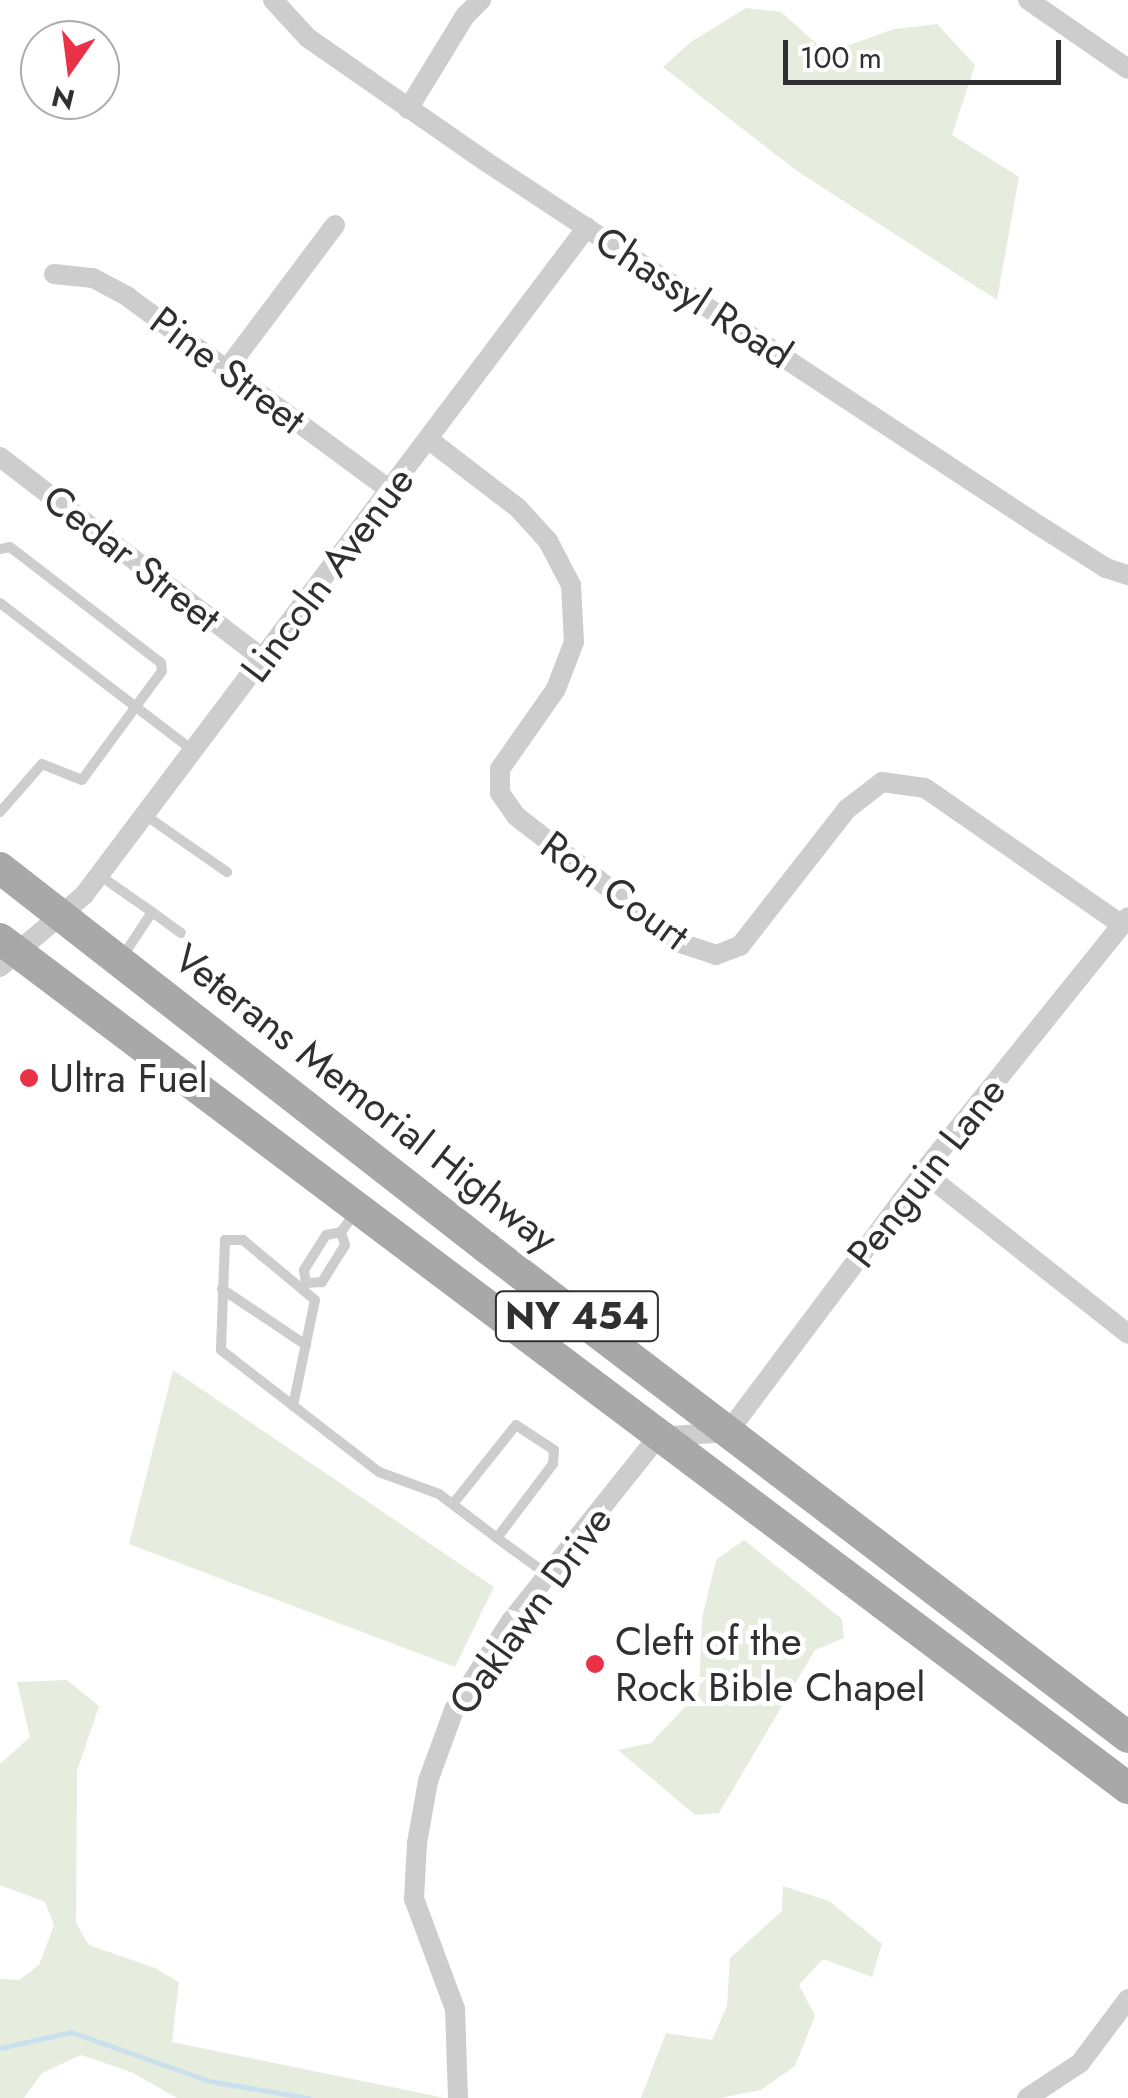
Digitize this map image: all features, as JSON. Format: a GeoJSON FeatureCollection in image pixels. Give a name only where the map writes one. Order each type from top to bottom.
{"type":"FeatureCollection","features":[{"type":"Feature","properties":{"kind":"main road","name":"Veterans Memorial Highway"},"geometry":{"type":"LineString","coordinates":[[0,868],[1128,1737]]}},
{"type":"Feature","properties":{"kind":"main road","name":"NY 454"},"geometry":{"type":"LineString","coordinates":[[6,953],[350,1220],[658,1437],[1128,1788]]}},
{"type":"Feature","properties":{"kind":"street","name":"Chassyl Road"},"geometry":{"type":"LineString","coordinates":[[274,0],[308,38],[408,109],[1035,524],[1106,568],[1128,575]]}},
{"type":"Feature","properties":{"kind":"street"},"geometry":{"type":"LineString","coordinates":[[408,109],[465,16],[480,0]]}},
{"type":"Feature","properties":{"kind":"street"},"geometry":{"type":"LineString","coordinates":[[1028,0],[1128,70]]}},
{"type":"Feature","properties":{"kind":"street"},"geometry":{"type":"LineString","coordinates":[[228,369],[335,225]]}},
{"type":"Feature","properties":{"kind":"street","name":"Lincoln Avenue"},"geometry":{"type":"LineString","coordinates":[[6,953],[62,915],[99,875],[587,228]]}},
{"type":"Feature","properties":{"kind":"street","name":"Pine Street"},"geometry":{"type":"LineString","coordinates":[[54,274],[93,278],[128,297],[390,492]]}},
{"type":"Feature","properties":{"kind":"street","name":"Ron Court"},"geometry":{"type":"LineString","coordinates":[[428,439],[518,508],[548,541],[571,584],[574,642],[556,689],[500,769],[500,792],[516,816],[680,943],[716,955],[740,946],[847,809],[882,782],[924,788],[1125,921]]}},
{"type":"Feature","properties":{"kind":"street","name":"Cedar Street"},"geometry":{"type":"LineString","coordinates":[[0,458],[262,659]]}},
{"type":"Feature","properties":{"kind":"street","name":"Penguin Lane"},"geometry":{"type":"LineString","coordinates":[[728,1432],[923,1172],[1125,921]]}},
{"type":"Feature","properties":{"kind":"street"},"geometry":{"type":"LineString","coordinates":[[923,1172],[1128,1334]]}},
{"type":"Feature","properties":{"kind":"street"},"geometry":{"type":"LineString","coordinates":[[658,1437],[728,1432]]}},
{"type":"Feature","properties":{"kind":"street","name":"Oaklawn Drive"},"geometry":{"type":"LineString","coordinates":[[458,2098],[455,2009],[414,1899],[420,1828],[434,1756],[454,1710],[511,1621],[658,1437]]}},
{"type":"Feature","properties":{"kind":"street"},"geometry":{"type":"LineString","coordinates":[[1027,2098],[1080,2063],[1128,1999]]}},
{"type":"Feature","properties":{"kind":"lane"},"geometry":{"type":"LineString","coordinates":[[0,548],[10,547],[160,663],[162,671],[82,780],[42,764],[0,812]]}},
{"type":"Feature","properties":{"kind":"lane"},"geometry":{"type":"LineString","coordinates":[[0,603],[192,750]]}},
{"type":"Feature","properties":{"kind":"lane"},"geometry":{"type":"LineString","coordinates":[[144,814],[227,872]]}},
{"type":"Feature","properties":{"kind":"lane"},"geometry":{"type":"LineString","coordinates":[[99,875],[181,933]]}},
{"type":"Feature","properties":{"kind":"lane"},"geometry":{"type":"LineString","coordinates":[[120,961],[152,912]]}},
{"type":"Feature","properties":{"kind":"lane"},"geometry":{"type":"LineString","coordinates":[[304,1286],[322,1282],[345,1245],[350,1220]]}},
{"type":"Feature","properties":{"kind":"lane"},"geometry":{"type":"LineString","coordinates":[[304,1286],[304,1270],[326,1235],[350,1220]]}},
{"type":"Feature","properties":{"kind":"lane"},"geometry":{"type":"LineString","coordinates":[[293,1406],[316,1300],[304,1286],[243,1240],[233,1238],[222,1246],[221,1350],[293,1406],[379,1472],[439,1494],[548,1576]]}},
{"type":"Feature","properties":{"kind":"lane"},"geometry":{"type":"LineString","coordinates":[[222,1290],[306,1345]]}},
{"type":"Feature","properties":{"kind":"lane"},"geometry":{"type":"LineString","coordinates":[[452,1504],[512,1428],[526,1428],[554,1450],[556,1457],[497,1538]]}},
{"type":"Feature","properties":{"kind":"green space"},"geometry":{"type":"Polygon","coordinates":[[[746,8],[781,12],[827,53],[894,29],[937,24],[975,65],[952,135],[1019,177],[997,300],[797,171],[663,67],[691,42],[746,8]]]}},
{"type":"Feature","properties":{"kind":"green space"},"geometry":{"type":"Polygon","coordinates":[[[173,1370],[494,1587],[455,1667],[129,1544],[173,1370]]]}},
{"type":"Feature","properties":{"kind":"green space"},"geometry":{"type":"Polygon","coordinates":[[[744,1540],[842,1619],[844,1638],[815,1650],[719,1813],[695,1815],[618,1750],[651,1743],[699,1692],[702,1618],[716,1560],[744,1540]]]}},
{"type":"Feature","properties":{"kind":"green space"},"geometry":{"type":"Polygon","coordinates":[[[67,1680],[99,1706],[77,1771],[76,1923],[89,1945],[155,1968],[179,1982],[172,2042],[445,2098],[177,2098],[131,2072],[81,2055],[42,2073],[24,2098],[0,2098],[0,1979],[19,1980],[39,1965],[54,1925],[45,1902],[0,1885],[0,1764],[30,1737],[17,1682],[67,1680]]]}},
{"type":"Feature","properties":{"kind":"green space"},"geometry":{"type":"Polygon","coordinates":[[[783,1886],[829,1901],[882,1944],[872,1977],[823,1959],[799,1985],[815,2016],[795,2066],[761,2090],[720,2098],[641,2098],[666,2033],[712,2040],[727,2006],[730,1958],[782,1911],[783,1886]]]}},
{"type":"Feature","properties":{"kind":"waterway"},"geometry":{"type":"LineString","coordinates":[[0,2048],[71,2032],[209,2081],[309,2098]]}},
{"type":"Feature","properties":{"kind":"place","name":"Ultra Fuel"},"geometry":{"type":"Point","coordinates":[29,1078]}},
{"type":"Feature","properties":{"kind":"place","name":"Cleft of the Rock Bible Chapel"},"geometry":{"type":"Point","coordinates":[595,1664]}}]}
